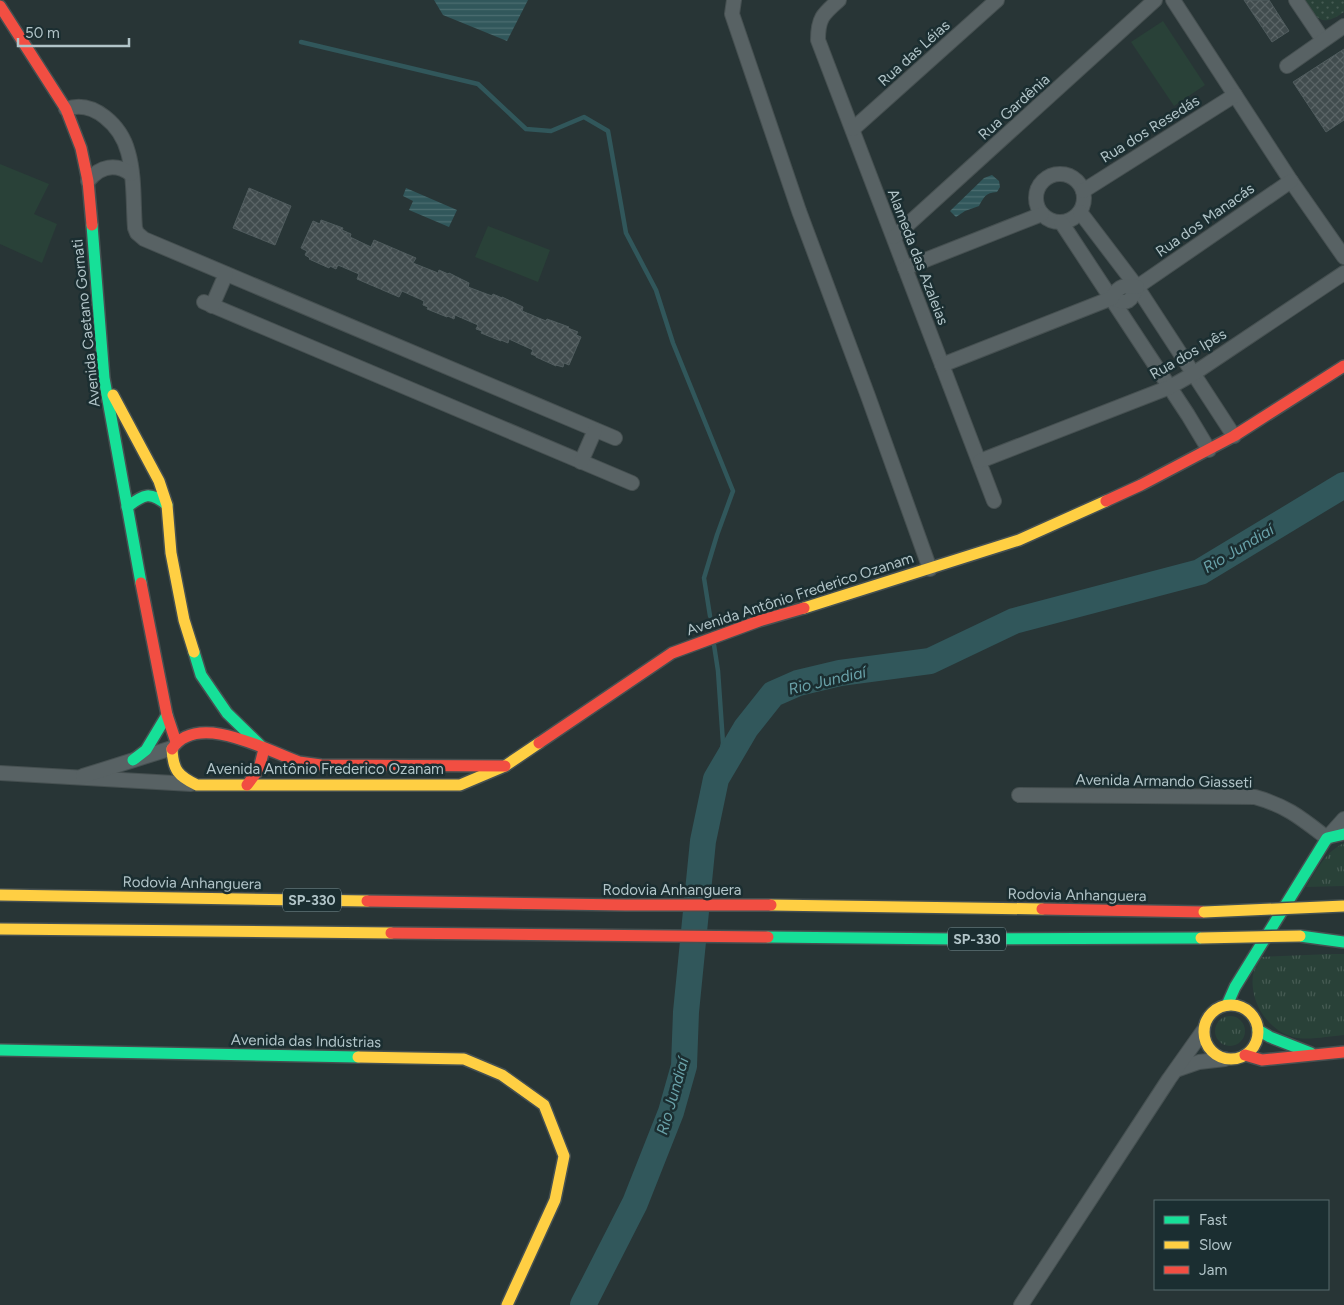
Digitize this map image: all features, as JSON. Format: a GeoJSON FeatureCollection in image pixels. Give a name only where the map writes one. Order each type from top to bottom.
{"type":"FeatureCollection","features":[{"type":"Feature","properties":{"kind":"main road","name":"Avenida Caetano Gornati"},"geometry":{"type":"LineString","coordinates":[[0,6],[66,109],[81,148],[88,181],[104,378],[154,655],[174,745],[174,770],[183,779],[197,785]]}},
{"type":"Feature","properties":{"kind":"main road","name":"Avenida Antônio Frederico Ozanam"},"geometry":{"type":"LineString","coordinates":[[197,785],[460,785],[505,766],[672,653],[724,633],[1019,540],[1141,485],[1209,450],[1344,366]]}},
{"type":"Feature","properties":{"kind":"main road"},"geometry":{"type":"LineString","coordinates":[[104,378],[159,481],[167,505],[172,553],[184,620],[201,675],[226,713],[264,749]]}},
{"type":"Feature","properties":{"kind":"main road"},"geometry":{"type":"LineString","coordinates":[[127,507],[146,494],[157,496],[167,505]]}},
{"type":"Feature","properties":{"kind":"main road"},"geometry":{"type":"LineString","coordinates":[[133,760],[146,750],[167,715]]}},
{"type":"Feature","properties":{"kind":"main road"},"geometry":{"type":"LineString","coordinates":[[174,745],[180,738],[192,733],[208,733],[238,737],[302,763],[321,765],[505,766]]}},
{"type":"Feature","properties":{"kind":"main road"},"geometry":{"type":"LineString","coordinates":[[247,785],[255,777],[260,767],[264,749]]}},
{"type":"Feature","properties":{"kind":"main road"},"geometry":{"type":"LineString","coordinates":[[356,785],[363,779],[363,765]]}},
{"type":"Feature","properties":{"kind":"main road"},"geometry":{"type":"LineString","coordinates":[[1227,1006],[1235,987],[1327,838],[1344,834]]}},
{"type":"Feature","properties":{"kind":"main road","name":"Rodovia Anhanguera"},"geometry":{"type":"LineString","coordinates":[[0,895],[1204,912],[1344,906]]}},
{"type":"Feature","properties":{"kind":"main road","name":"SP-330"},"geometry":{"type":"LineString","coordinates":[[0,929],[623,934],[955,939],[1201,938],[1344,933]]}},
{"type":"Feature","properties":{"kind":"main road"},"geometry":{"type":"LineString","coordinates":[[1300,936],[1344,942]]}},
{"type":"Feature","properties":{"kind":"main road"},"geometry":{"type":"LineString","coordinates":[[1248,968],[1249,1012],[1258,1030],[1253,1048],[1239,1058],[1225,1059],[1209,1049],[1203,1032],[1209,1016],[1214,1011],[1227,1006],[1235,1006],[1249,1012]]}},
{"type":"Feature","properties":{"kind":"main road"},"geometry":{"type":"LineString","coordinates":[[1258,1030],[1270,1037],[1313,1054]]}},
{"type":"Feature","properties":{"kind":"main road","name":"Avenida das Indústrias"},"geometry":{"type":"LineString","coordinates":[[0,1050],[464,1059],[502,1074],[544,1105],[564,1156],[555,1200],[507,1305]]}},
{"type":"Feature","properties":{"kind":"main road"},"geometry":{"type":"LineString","coordinates":[[1245,1055],[1262,1060],[1344,1052]]}},
{"type":"Feature","properties":{"kind":"street"},"geometry":{"type":"LineString","coordinates":[[734,0],[732,14],[799,211],[930,569]]}},
{"type":"Feature","properties":{"kind":"street","name":"Alameda das Azaleias"},"geometry":{"type":"LineString","coordinates":[[839,0],[829,9],[818,24],[818,40],[994,501]]}},
{"type":"Feature","properties":{"kind":"street","name":"Rua das Léias"},"geometry":{"type":"LineString","coordinates":[[853,129],[997,0]]}},
{"type":"Feature","properties":{"kind":"street","name":"Rua Gardênia"},"geometry":{"type":"LineString","coordinates":[[894,237],[1155,0]]}},
{"type":"Feature","properties":{"kind":"street"},"geometry":{"type":"LineString","coordinates":[[1173,0],[1291,181],[1344,257]]}},
{"type":"Feature","properties":{"kind":"street"},"geometry":{"type":"LineString","coordinates":[[1296,0],[1323,40]]}},
{"type":"Feature","properties":{"kind":"street"},"geometry":{"type":"LineString","coordinates":[[1287,66],[1344,26]]}},
{"type":"Feature","properties":{"kind":"street","name":"Rua dos Resedás"},"geometry":{"type":"LineString","coordinates":[[1083,191],[1236,95]]}},
{"type":"Feature","properties":{"kind":"street"},"geometry":{"type":"LineString","coordinates":[[66,109],[80,106],[101,114],[118,130],[128,151],[132,174],[135,228],[137,233],[144,239],[615,438]]}},
{"type":"Feature","properties":{"kind":"street"},"geometry":{"type":"LineString","coordinates":[[88,181],[94,174],[108,167],[117,167],[132,174]]}},
{"type":"Feature","properties":{"kind":"street"},"geometry":{"type":"LineString","coordinates":[[1052,176],[1067,176],[1079,184],[1083,191],[1083,205],[1080,212],[1075,217],[1061,222],[1054,222],[1042,214],[1038,207],[1037,192],[1045,180],[1052,176]]}},
{"type":"Feature","properties":{"kind":"street","name":"Rua dos Manacás"},"geometry":{"type":"LineString","coordinates":[[942,365],[1112,298],[1120,302],[1127,302],[1132,298],[1137,287],[1291,181]]}},
{"type":"Feature","properties":{"kind":"street"},"geometry":{"type":"LineString","coordinates":[[1080,212],[1137,287],[1234,436]]}},
{"type":"Feature","properties":{"kind":"street"},"geometry":{"type":"LineString","coordinates":[[905,268],[1042,214]]}},
{"type":"Feature","properties":{"kind":"street"},"geometry":{"type":"LineString","coordinates":[[1061,222],[1170,387],[1209,450]]}},
{"type":"Feature","properties":{"kind":"street","name":"Rua dos Ipês"},"geometry":{"type":"LineString","coordinates":[[980,461],[1170,387],[1193,374],[1344,273]]}},
{"type":"Feature","properties":{"kind":"street"},"geometry":{"type":"LineString","coordinates":[[226,274],[208,304],[632,483]]}},
{"type":"Feature","properties":{"kind":"street"},"geometry":{"type":"LineString","coordinates":[[581,462],[595,430]]}},
{"type":"Feature","properties":{"kind":"street","name":"Avenida Antônio Frederico Ozanam"},"geometry":{"type":"LineString","coordinates":[[76,778],[174,745]]}},
{"type":"Feature","properties":{"kind":"street","name":"Avenida Antônio Frederico Ozanam"},"geometry":{"type":"LineString","coordinates":[[0,773],[197,785]]}},
{"type":"Feature","properties":{"kind":"street","name":"Avenida Armando Giasseti"},"geometry":{"type":"LineString","coordinates":[[1019,795],[1254,797],[1276,804],[1296,814],[1327,838]]}},
{"type":"Feature","properties":{"kind":"street"},"geometry":{"type":"LineString","coordinates":[[1327,838],[1344,819]]}},
{"type":"Feature","properties":{"kind":"street"},"geometry":{"type":"LineString","coordinates":[[1021,1305],[1203,1032]]}},
{"type":"Feature","properties":{"kind":"street"},"geometry":{"type":"LineString","coordinates":[[1176,1070],[1199,1062],[1225,1059]]}},
{"type":"Feature","properties":{"kind":"green space"},"geometry":{"type":"Polygon","coordinates":[[[1303,0],[1344,0],[1344,12],[1330,20],[1320,19],[1303,0]]]}},
{"type":"Feature","properties":{"kind":"green space"},"geometry":{"type":"Polygon","coordinates":[[[1163,21],[1205,85],[1174,106],[1131,42],[1163,21]]]}},
{"type":"Feature","properties":{"kind":"green space"},"geometry":{"type":"Polygon","coordinates":[[[0,164],[49,184],[34,214],[57,224],[42,263],[0,244],[0,164]]]}},
{"type":"Feature","properties":{"kind":"green space"},"geometry":{"type":"Polygon","coordinates":[[[488,226],[550,250],[538,282],[475,257],[488,226]]]}},
{"type":"Feature","properties":{"kind":"green space"},"geometry":{"type":"Polygon","coordinates":[[[1344,843],[1344,886],[1306,887],[1327,856],[1344,843]]]}},
{"type":"Feature","properties":{"kind":"green space"},"geometry":{"type":"Polygon","coordinates":[[[1344,954],[1344,1035],[1298,1038],[1288,1035],[1270,1024],[1254,996],[1253,975],[1260,957],[1344,954]]]}},
{"type":"Feature","properties":{"kind":"green space"},"geometry":{"type":"Polygon","coordinates":[[[1230,1016],[1241,1020],[1245,1031],[1241,1042],[1230,1046],[1219,1042],[1215,1031],[1219,1020],[1230,1016]]]}},
{"type":"Feature","properties":{"kind":"water"},"geometry":{"type":"Polygon","coordinates":[[[434,0],[528,0],[507,41],[443,15],[434,0]]]}},
{"type":"Feature","properties":{"kind":"water"},"geometry":{"type":"Polygon","coordinates":[[[992,175],[999,181],[1000,187],[997,192],[987,194],[979,206],[965,211],[956,217],[950,211],[984,178],[992,175]]]}},
{"type":"Feature","properties":{"kind":"water"},"geometry":{"type":"Polygon","coordinates":[[[406,188],[457,210],[449,227],[409,210],[413,201],[403,196],[406,188]]]}},
{"type":"Feature","properties":{"kind":"building"},"geometry":{"type":"Polygon","coordinates":[[[1244,0],[1269,0],[1289,31],[1272,42],[1244,0]]]}},
{"type":"Feature","properties":{"kind":"building"},"geometry":{"type":"Polygon","coordinates":[[[1344,49],[1344,120],[1326,132],[1293,82],[1344,49]]]}},
{"type":"Feature","properties":{"kind":"building"},"geometry":{"type":"Polygon","coordinates":[[[249,188],[291,206],[275,245],[233,228],[249,188]]]}},
{"type":"Feature","properties":{"kind":"building"},"geometry":{"type":"Polygon","coordinates":[[[321,220],[343,228],[342,230],[351,234],[350,237],[371,247],[374,240],[416,258],[413,263],[438,273],[439,270],[449,273],[469,283],[468,287],[492,296],[493,294],[502,297],[523,307],[522,311],[546,321],[547,319],[569,327],[578,332],[576,335],[581,337],[569,365],[564,363],[563,367],[556,366],[531,354],[533,350],[509,339],[508,343],[481,333],[482,331],[476,329],[478,325],[455,315],[454,319],[427,309],[428,307],[423,305],[424,301],[402,291],[399,297],[357,279],[359,274],[338,265],[336,269],[330,266],[329,268],[309,259],[305,255],[307,251],[301,248],[313,221],[320,224],[321,220]]]}},
{"type":"Feature","properties":{"kind":"waterway"},"geometry":{"type":"LineString","coordinates":[[301,42],[478,84],[526,129],[551,131],[584,117],[608,131],[626,233],[656,290],[673,343],[733,491],[704,578],[710,616]]}},
{"type":"Feature","properties":{"kind":"waterway","name":"Rio Jundiaí"},"geometry":{"type":"LineString","coordinates":[[583,1305],[635,1203],[671,1112],[684,1066],[686,1012],[703,841],[716,779],[746,728],[773,694],[798,683],[840,673],[930,661],[1014,621],[1200,572],[1344,485]]}},
{"type":"Feature","properties":{"kind":"waterway"},"geometry":{"type":"LineString","coordinates":[[714,645],[718,671],[723,743],[716,779]]}},
{"type":"Feature","properties":{"kind":"traffic: fast"},"geometry":{"type":"LineString","coordinates":[[92,225],[104,378],[141,583]]}},
{"type":"Feature","properties":{"kind":"traffic: fast"},"geometry":{"type":"LineString","coordinates":[[127,507],[138,499],[147,496],[156,498],[167,505]]}},
{"type":"Feature","properties":{"kind":"traffic: fast"},"geometry":{"type":"LineString","coordinates":[[194,652],[201,675],[227,713],[263,748]]}},
{"type":"Feature","properties":{"kind":"traffic: fast"},"geometry":{"type":"LineString","coordinates":[[133,760],[146,750],[167,715]]}},
{"type":"Feature","properties":{"kind":"traffic: fast"},"geometry":{"type":"LineString","coordinates":[[1227,1005],[1235,987],[1327,838],[1344,834]]}},
{"type":"Feature","properties":{"kind":"traffic: fast"},"geometry":{"type":"LineString","coordinates":[[1300,936],[1344,942]]}},
{"type":"Feature","properties":{"kind":"traffic: fast"},"geometry":{"type":"LineString","coordinates":[[768,937],[955,939],[1201,938]]}},
{"type":"Feature","properties":{"kind":"traffic: fast"},"geometry":{"type":"LineString","coordinates":[[1258,1030],[1270,1037],[1311,1053]]}},
{"type":"Feature","properties":{"kind":"traffic: fast"},"geometry":{"type":"LineString","coordinates":[[0,1050],[358,1057]]}},
{"type":"Feature","properties":{"kind":"traffic: slow"},"geometry":{"type":"LineString","coordinates":[[113,395],[159,481],[167,505],[171,553],[184,620],[194,652]]}},
{"type":"Feature","properties":{"kind":"traffic: slow"},"geometry":{"type":"LineString","coordinates":[[804,608],[1019,540],[1106,501]]}},
{"type":"Feature","properties":{"kind":"traffic: slow"},"geometry":{"type":"LineString","coordinates":[[172,749],[175,767],[185,779],[197,785],[460,785],[505,766],[539,743]]}},
{"type":"Feature","properties":{"kind":"traffic: slow"},"geometry":{"type":"LineString","coordinates":[[0,895],[367,901]]}},
{"type":"Feature","properties":{"kind":"traffic: slow"},"geometry":{"type":"LineString","coordinates":[[771,905],[1042,909]]}},
{"type":"Feature","properties":{"kind":"traffic: slow"},"geometry":{"type":"LineString","coordinates":[[1204,912],[1344,906]]}},
{"type":"Feature","properties":{"kind":"traffic: slow"},"geometry":{"type":"LineString","coordinates":[[0,929],[391,933]]}},
{"type":"Feature","properties":{"kind":"traffic: slow"},"geometry":{"type":"LineString","coordinates":[[1201,938],[1300,936]]}},
{"type":"Feature","properties":{"kind":"traffic: slow"},"geometry":{"type":"LineString","coordinates":[[1231,1005],[1241,1007],[1250,1013],[1256,1022],[1258,1032],[1256,1042],[1250,1051],[1241,1057],[1231,1059],[1221,1057],[1212,1051],[1206,1042],[1204,1032],[1206,1022],[1212,1013],[1221,1007],[1231,1005]]}},
{"type":"Feature","properties":{"kind":"traffic: slow"},"geometry":{"type":"LineString","coordinates":[[358,1057],[464,1059],[502,1075],[544,1105],[564,1156],[555,1200],[507,1305]]}},
{"type":"Feature","properties":{"kind":"traffic: jam"},"geometry":{"type":"LineString","coordinates":[[0,6],[66,109],[81,148],[88,181],[92,225]]}},
{"type":"Feature","properties":{"kind":"traffic: jam"},"geometry":{"type":"LineString","coordinates":[[1106,501],[1141,485],[1234,436],[1344,366]]}},
{"type":"Feature","properties":{"kind":"traffic: jam"},"geometry":{"type":"LineString","coordinates":[[141,583],[167,715],[176,742]]}},
{"type":"Feature","properties":{"kind":"traffic: jam"},"geometry":{"type":"LineString","coordinates":[[539,743],[672,653],[759,621],[804,608]]}},
{"type":"Feature","properties":{"kind":"traffic: jam"},"geometry":{"type":"LineString","coordinates":[[172,749],[183,738],[198,733],[214,733],[251,743],[299,762],[321,765],[505,766]]}},
{"type":"Feature","properties":{"kind":"traffic: jam"},"geometry":{"type":"LineString","coordinates":[[247,785],[259,769],[264,749]]}},
{"type":"Feature","properties":{"kind":"traffic: jam"},"geometry":{"type":"LineString","coordinates":[[367,901],[771,905]]}},
{"type":"Feature","properties":{"kind":"traffic: jam"},"geometry":{"type":"LineString","coordinates":[[1042,909],[1204,912]]}},
{"type":"Feature","properties":{"kind":"traffic: jam"},"geometry":{"type":"LineString","coordinates":[[391,933],[768,937]]}},
{"type":"Feature","properties":{"kind":"traffic: jam"},"geometry":{"type":"LineString","coordinates":[[1245,1055],[1262,1060],[1344,1052]]}}]}
